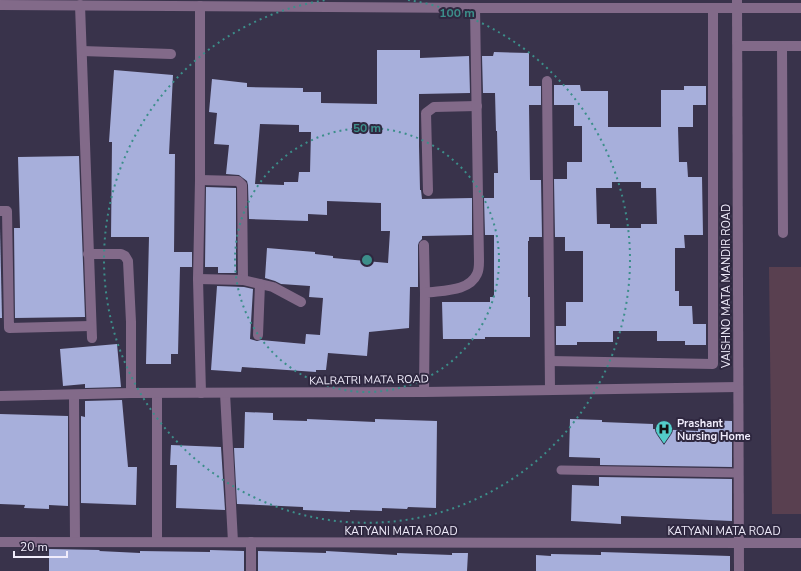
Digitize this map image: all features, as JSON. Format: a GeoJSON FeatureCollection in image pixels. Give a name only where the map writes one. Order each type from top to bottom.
{"type":"FeatureCollection","features":[{"type":"Feature","properties":{"kind":"street"},"geometry":{"type":"LineString","coordinates":[[0,5],[80,6],[167,3],[200,6],[475,8],[559,4],[713,8],[737,4],[801,8]]}},
{"type":"Feature","properties":{"kind":"street","name":"VAISHNO MATA MANDIR ROAD"},"geometry":{"type":"LineString","coordinates":[[737,4],[739,571]]}},
{"type":"Feature","properties":{"kind":"street"},"geometry":{"type":"LineString","coordinates":[[80,6],[90,326],[92,338]]}},
{"type":"Feature","properties":{"kind":"street"},"geometry":{"type":"LineString","coordinates":[[200,6],[200,180],[198,279],[201,393]]}},
{"type":"Feature","properties":{"kind":"street"},"geometry":{"type":"LineString","coordinates":[[425,293],[463,288],[472,282],[478,273],[475,8]]}},
{"type":"Feature","properties":{"kind":"street"},"geometry":{"type":"LineString","coordinates":[[550,361],[713,364],[713,8]]}},
{"type":"Feature","properties":{"kind":"street"},"geometry":{"type":"LineString","coordinates":[[738,46],[801,46]]}},
{"type":"Feature","properties":{"kind":"street"},"geometry":{"type":"LineString","coordinates":[[782,46],[783,233]]}},
{"type":"Feature","properties":{"kind":"street"},"geometry":{"type":"LineString","coordinates":[[82,51],[171,54]]}},
{"type":"Feature","properties":{"kind":"street"},"geometry":{"type":"LineString","coordinates":[[547,81],[550,389]]}},
{"type":"Feature","properties":{"kind":"street"},"geometry":{"type":"LineString","coordinates":[[428,191],[426,113],[434,107],[477,106]]}},
{"type":"Feature","properties":{"kind":"street"},"geometry":{"type":"LineString","coordinates":[[200,180],[238,181],[242,185],[243,280]]}},
{"type":"Feature","properties":{"kind":"street"},"geometry":{"type":"LineString","coordinates":[[0,211],[7,211],[9,328],[90,326]]}},
{"type":"Feature","properties":{"kind":"street"},"geometry":{"type":"LineString","coordinates":[[424,245],[424,392]]}},
{"type":"Feature","properties":{"kind":"street"},"geometry":{"type":"LineString","coordinates":[[88,254],[121,254],[125,256],[128,261],[131,322],[131,393]]}},
{"type":"Feature","properties":{"kind":"street"},"geometry":{"type":"LineString","coordinates":[[198,279],[243,280],[273,287],[301,302]]}},
{"type":"Feature","properties":{"kind":"street"},"geometry":{"type":"LineString","coordinates":[[258,335],[260,284]]}},
{"type":"Feature","properties":{"kind":"street","name":"KALRATRI MATA ROAD"},"geometry":{"type":"LineString","coordinates":[[0,396],[131,393],[424,392],[738,387]]}},
{"type":"Feature","properties":{"kind":"street"},"geometry":{"type":"LineString","coordinates":[[225,393],[233,542]]}},
{"type":"Feature","properties":{"kind":"street"},"geometry":{"type":"LineString","coordinates":[[157,394],[158,542]]}},
{"type":"Feature","properties":{"kind":"street"},"geometry":{"type":"LineString","coordinates":[[74,395],[75,542]]}},
{"type":"Feature","properties":{"kind":"street","name":"KATYANI MATA ROAD"},"geometry":{"type":"LineString","coordinates":[[0,542],[801,543]]}},
{"type":"Feature","properties":{"kind":"street"},"geometry":{"type":"LineString","coordinates":[[251,542],[252,571]]}},
{"type":"Feature","properties":{"kind":"lane"},"geometry":{"type":"LineString","coordinates":[[561,470],[738,473]]}},
{"type":"Feature","properties":{"kind":"shaded area"},"geometry":{"type":"Polygon","coordinates":[[[769,267],[801,267],[801,514],[772,514],[769,267]]]}},
{"type":"Feature","properties":{"kind":"building"},"geometry":{"type":"Polygon","coordinates":[[[377,50],[420,50],[420,58],[469,56],[470,93],[419,94],[419,146],[420,190],[422,199],[472,198],[472,235],[422,236],[422,239],[418,245],[418,287],[410,287],[409,328],[369,332],[367,356],[328,353],[326,370],[316,370],[316,372],[242,367],[241,372],[211,370],[217,286],[244,287],[253,289],[250,339],[257,341],[261,340],[305,344],[306,334],[320,335],[323,298],[309,297],[310,286],[281,284],[265,278],[267,248],[315,252],[315,254],[333,256],[333,258],[388,263],[390,231],[381,231],[381,203],[327,201],[327,215],[308,214],[308,221],[249,219],[247,181],[239,175],[226,174],[229,145],[214,144],[217,113],[209,112],[212,79],[247,83],[247,87],[303,88],[303,92],[321,92],[321,103],[377,104],[377,50]],[[260,124],[255,184],[284,185],[284,182],[298,182],[299,172],[310,172],[311,132],[299,132],[299,125],[260,124]]]}},
{"type":"Feature","properties":{"kind":"building"},"geometry":{"type":"Polygon","coordinates":[[[494,52],[529,53],[529,86],[541,86],[541,105],[529,105],[530,180],[541,180],[542,237],[529,237],[528,241],[530,337],[443,339],[442,302],[490,302],[490,297],[494,297],[494,235],[485,235],[484,198],[494,198],[494,173],[498,173],[497,131],[495,93],[483,93],[482,56],[493,56],[494,52]]]}},
{"type":"Feature","properties":{"kind":"building"},"geometry":{"type":"Polygon","coordinates":[[[114,70],[173,75],[169,154],[175,154],[174,252],[192,252],[192,267],[180,267],[178,354],[171,354],[171,364],[146,364],[149,237],[111,237],[112,142],[109,142],[114,70]]]}},
{"type":"Feature","properties":{"kind":"building"},"geometry":{"type":"Polygon","coordinates":[[[554,85],[580,85],[581,91],[608,91],[608,127],[661,127],[661,90],[684,90],[684,86],[706,86],[706,105],[693,105],[693,127],[678,127],[679,162],[687,162],[688,177],[702,177],[703,235],[684,235],[685,248],[675,248],[675,291],[679,291],[679,306],[692,306],[693,324],[706,324],[706,345],[685,345],[685,341],[657,341],[657,331],[613,331],[613,342],[577,342],[577,345],[556,345],[556,326],[566,326],[566,302],[583,302],[583,251],[565,251],[565,237],[555,237],[554,179],[567,179],[567,162],[582,162],[582,126],[574,126],[574,105],[554,105],[554,85]],[[612,182],[612,188],[596,188],[597,224],[610,224],[610,228],[641,228],[641,224],[657,224],[656,188],[641,188],[641,182],[612,182]]]}},
{"type":"Feature","properties":{"kind":"building"},"geometry":{"type":"Polygon","coordinates":[[[79,156],[85,317],[15,318],[14,228],[20,228],[18,157],[79,156]]]}},
{"type":"Feature","properties":{"kind":"building"},"geometry":{"type":"Polygon","coordinates":[[[206,187],[236,188],[236,273],[218,273],[218,267],[205,267],[206,187]]]}},
{"type":"Feature","properties":{"kind":"building"},"geometry":{"type":"Polygon","coordinates":[[[0,228],[2,318],[0,318],[0,228]]]}},
{"type":"Feature","properties":{"kind":"building"},"geometry":{"type":"Polygon","coordinates":[[[117,344],[121,387],[85,388],[85,384],[63,386],[60,349],[117,344]]]}},
{"type":"Feature","properties":{"kind":"building"},"geometry":{"type":"Polygon","coordinates":[[[122,400],[128,467],[137,467],[136,505],[81,503],[81,416],[85,417],[85,401],[122,400]]]}},
{"type":"Feature","properties":{"kind":"building"},"geometry":{"type":"Polygon","coordinates":[[[245,412],[273,413],[273,420],[307,421],[307,419],[375,422],[375,419],[437,421],[436,508],[382,508],[382,511],[350,510],[350,512],[303,510],[303,507],[237,504],[234,448],[244,448],[245,412]]]}},
{"type":"Feature","properties":{"kind":"building"},"geometry":{"type":"Polygon","coordinates":[[[0,414],[68,416],[68,506],[49,505],[49,509],[24,508],[25,505],[0,504],[0,414]]]}},
{"type":"Feature","properties":{"kind":"building"},"geometry":{"type":"Polygon","coordinates":[[[570,419],[653,424],[653,429],[698,431],[698,420],[732,421],[732,467],[600,465],[600,458],[569,457],[570,419]]]}},
{"type":"Feature","properties":{"kind":"building"},"geometry":{"type":"Polygon","coordinates":[[[171,445],[221,447],[225,510],[176,508],[177,465],[170,465],[171,445]]]}},
{"type":"Feature","properties":{"kind":"building"},"geometry":{"type":"Polygon","coordinates":[[[599,477],[732,479],[732,521],[621,516],[621,524],[571,521],[572,485],[599,486],[599,477]]]}},
{"type":"Feature","properties":{"kind":"building"},"geometry":{"type":"Polygon","coordinates":[[[49,549],[100,550],[99,551],[140,553],[140,551],[244,551],[244,571],[49,571],[49,549]]]}},
{"type":"Feature","properties":{"kind":"building"},"geometry":{"type":"Polygon","coordinates":[[[258,551],[326,553],[326,551],[397,555],[397,553],[452,555],[452,553],[468,553],[467,571],[258,571],[258,551]]]}},
{"type":"Feature","properties":{"kind":"building"},"geometry":{"type":"Polygon","coordinates":[[[601,552],[730,556],[730,571],[536,571],[536,555],[601,555],[601,552]]]}},
{"type":"Feature","properties":{"kind":"place","name":"Prashant Nursing Home"},"geometry":{"type":"Point","coordinates":[664,444]}}]}
